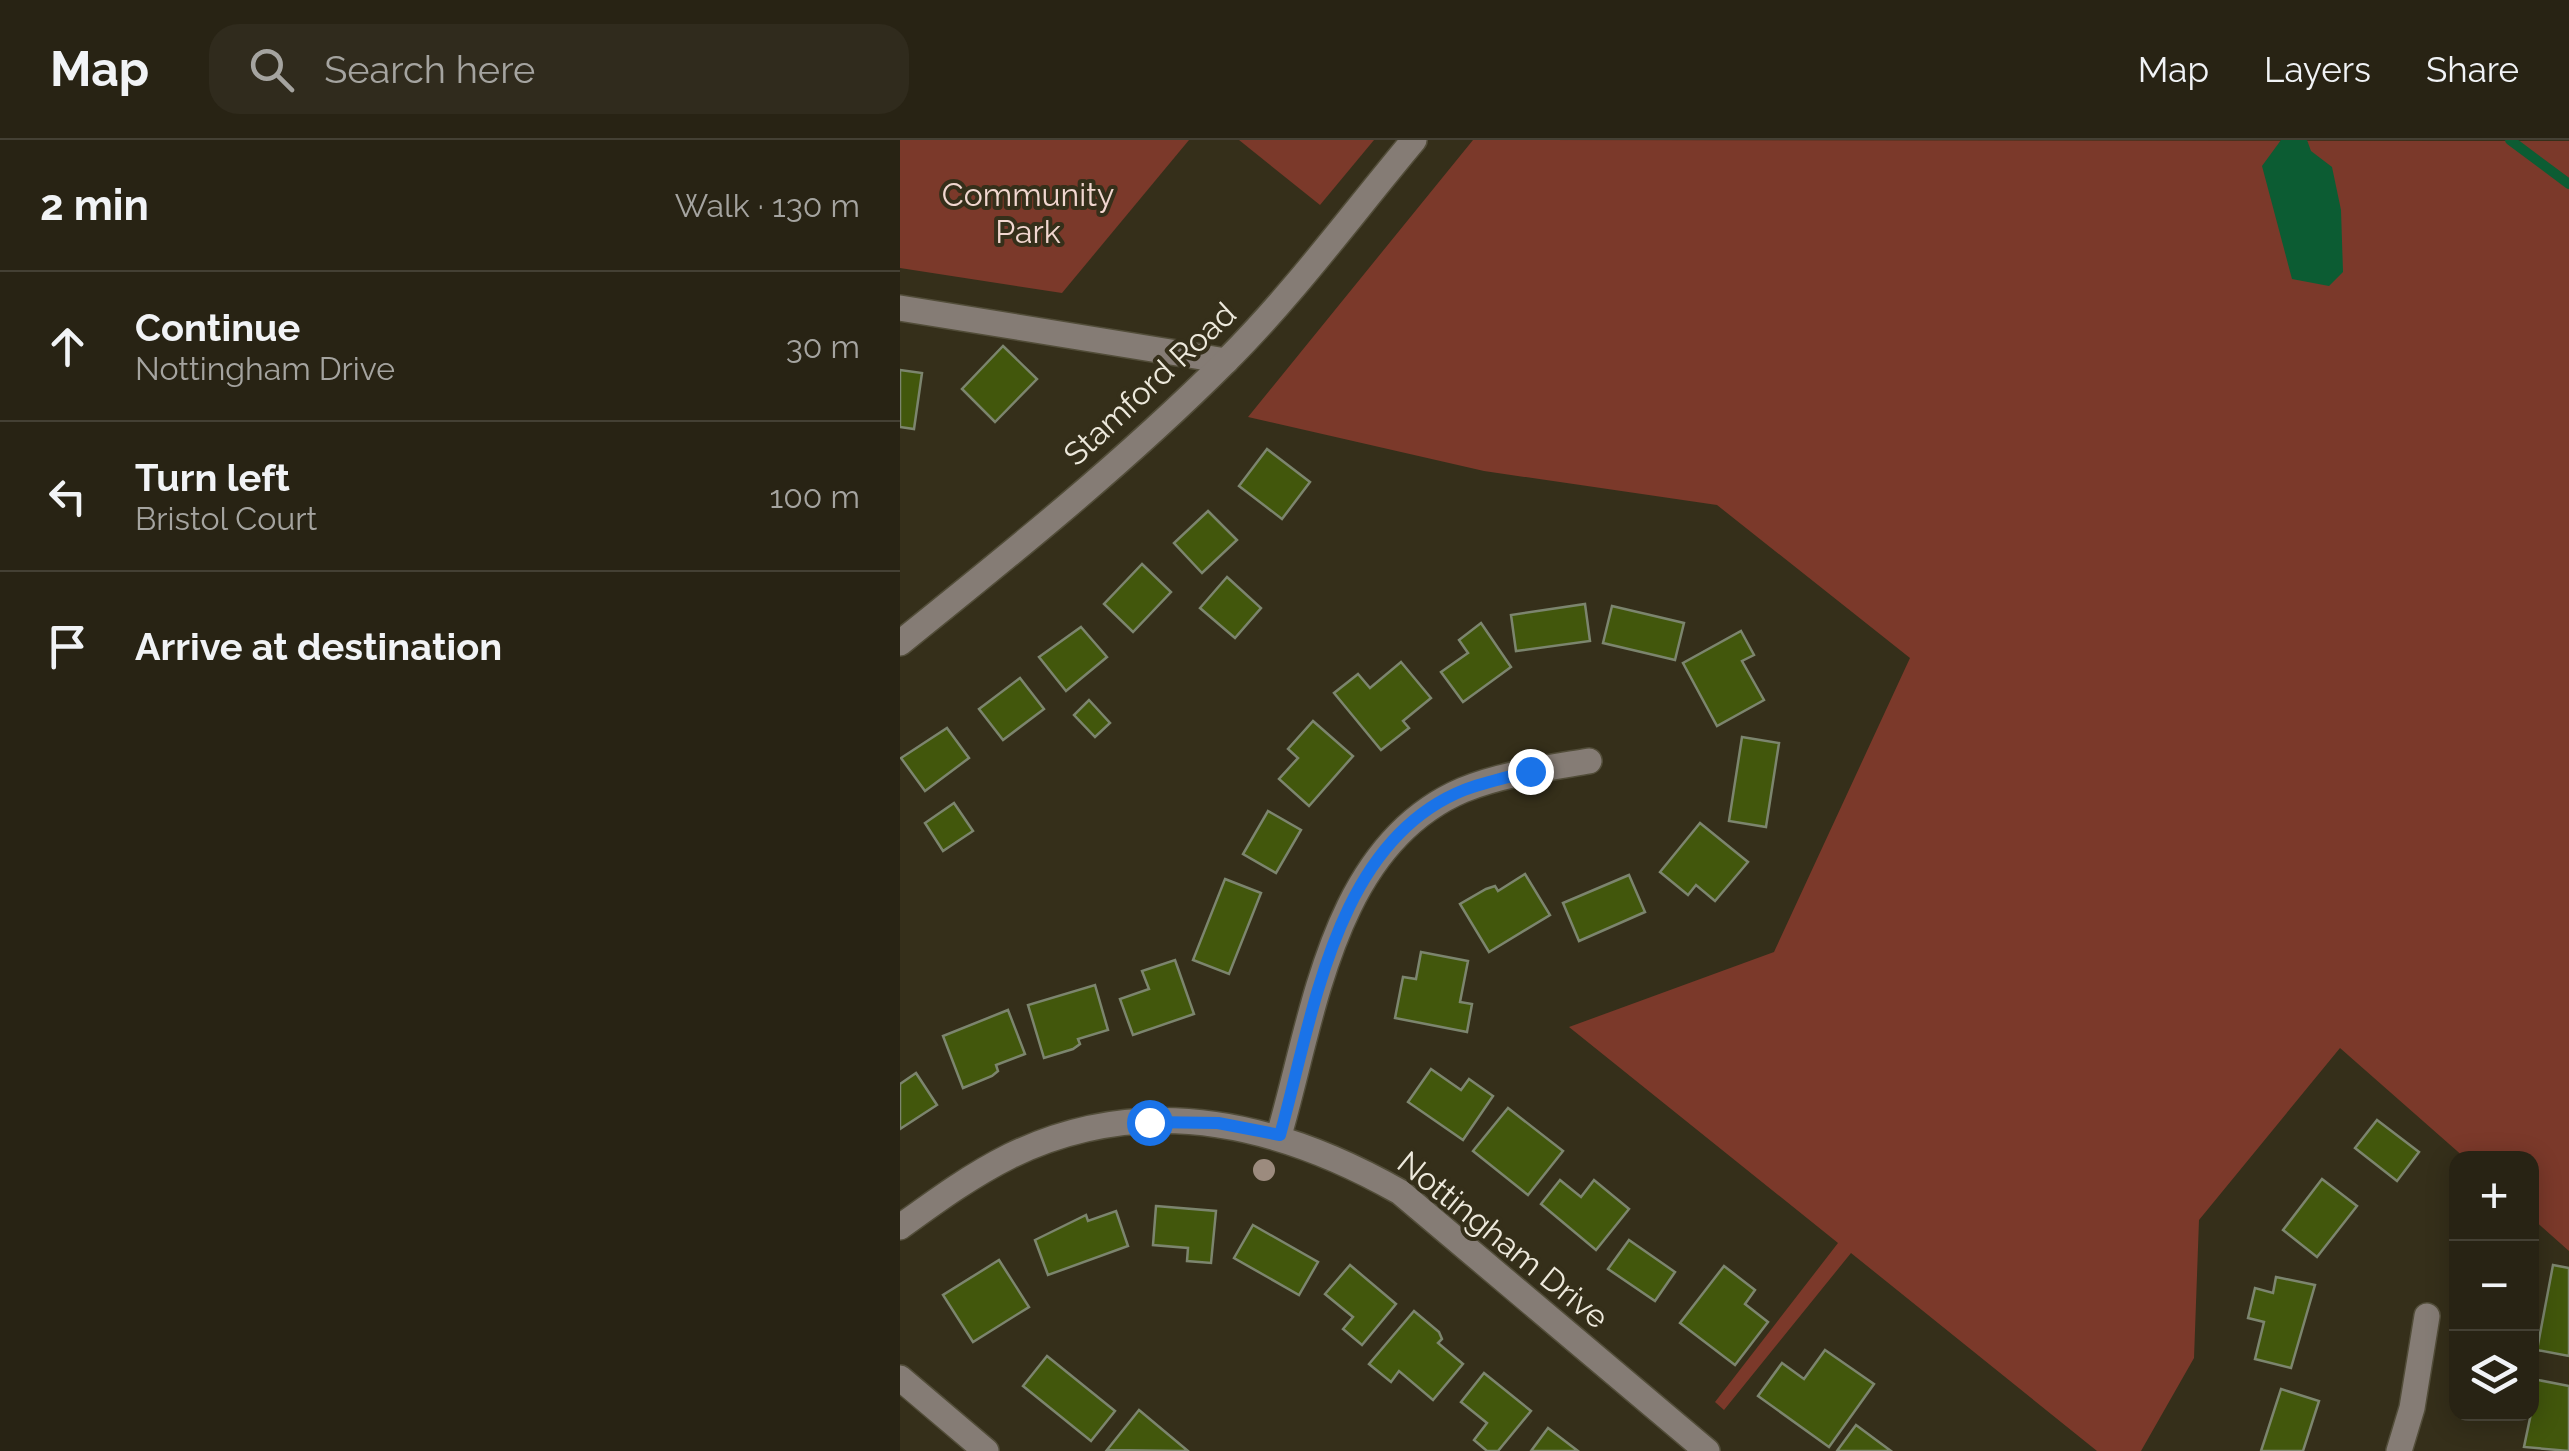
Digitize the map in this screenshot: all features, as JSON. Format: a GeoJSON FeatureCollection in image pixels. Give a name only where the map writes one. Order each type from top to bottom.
{"type":"FeatureCollection","features":[{"type":"Feature","properties":{"kind":"street","name":"Stamford Road"},"geometry":{"type":"LineString","coordinates":[[900,644],[1057,516],[1226,361],[1270,314],[1414,140]]}},
{"type":"Feature","properties":{"kind":"street"},"geometry":{"type":"LineString","coordinates":[[900,308],[1226,361]]}},
{"type":"Feature","properties":{"kind":"street"},"geometry":{"type":"LineString","coordinates":[[1280,1135],[1323,963],[1356,892],[1410,824],[1462,791],[1530,771],[1590,762]]}},
{"type":"Feature","properties":{"kind":"street","name":"Nottingham Drive"},"geometry":{"type":"LineString","coordinates":[[900,1227],[942,1195],[1014,1154],[1083,1132],[1112,1125],[1184,1121],[1280,1135],[1356,1167],[1400,1192],[1707,1451]]}},
{"type":"Feature","properties":{"kind":"street"},"geometry":{"type":"LineString","coordinates":[[2399,1451],[2412,1408],[2427,1316]]}},
{"type":"Feature","properties":{"kind":"street"},"geometry":{"type":"LineString","coordinates":[[900,1378],[986,1451]]}},
{"type":"Feature","properties":{"kind":"green space","name":"Community Park"},"geometry":{"type":"Polygon","coordinates":[[[900,140],[1189,140],[1062,293],[900,268],[900,140]]]}},
{"type":"Feature","properties":{"kind":"green space"},"geometry":{"type":"Polygon","coordinates":[[[1239,140],[1374,140],[1320,205],[1239,140]]]}},
{"type":"Feature","properties":{"kind":"green space"},"geometry":{"type":"Polygon","coordinates":[[[1473,140],[2569,141],[2569,1251],[2539,1224],[2539,1151],[2457,1151],[2340,1048],[2199,1220],[2194,1358],[2141,1451],[2097,1451],[1851,1253],[1724,1410],[1715,1402],[1838,1243],[1569,1027],[1774,952],[1910,658],[1717,505],[1484,471],[1248,417],[1473,140]]]}},
{"type":"Feature","properties":{"kind":"shaded area"},"geometry":{"type":"Polygon","coordinates":[[[2281,140],[2307,140],[2311,151],[2332,167],[2341,210],[2343,272],[2329,286],[2292,279],[2262,166],[2281,140]]]}},
{"type":"Feature","properties":{"kind":"building"},"geometry":{"type":"Polygon","coordinates":[[[1003,346],[1037,379],[995,422],[962,389],[1003,346]]]}},
{"type":"Feature","properties":{"kind":"building"},"geometry":{"type":"Polygon","coordinates":[[[900,370],[922,373],[914,429],[900,427],[900,370]]]}},
{"type":"Feature","properties":{"kind":"building"},"geometry":{"type":"Polygon","coordinates":[[[1267,449],[1310,482],[1282,519],[1239,486],[1267,449]]]}},
{"type":"Feature","properties":{"kind":"building"},"geometry":{"type":"Polygon","coordinates":[[[1208,511],[1237,540],[1202,573],[1174,543],[1208,511]]]}},
{"type":"Feature","properties":{"kind":"building"},"geometry":{"type":"Polygon","coordinates":[[[1142,564],[1171,592],[1133,632],[1104,604],[1142,564]]]}},
{"type":"Feature","properties":{"kind":"building"},"geometry":{"type":"Polygon","coordinates":[[[1227,577],[1261,608],[1235,638],[1200,608],[1227,577]]]}},
{"type":"Feature","properties":{"kind":"building"},"geometry":{"type":"Polygon","coordinates":[[[1585,604],[1590,641],[1516,651],[1511,615],[1585,604]]]}},
{"type":"Feature","properties":{"kind":"building"},"geometry":{"type":"Polygon","coordinates":[[[1612,606],[1684,623],[1675,660],[1603,643],[1612,606]]]}},
{"type":"Feature","properties":{"kind":"building"},"geometry":{"type":"Polygon","coordinates":[[[1481,623],[1511,667],[1463,702],[1441,672],[1468,653],[1459,640],[1481,623]]]}},
{"type":"Feature","properties":{"kind":"building"},"geometry":{"type":"Polygon","coordinates":[[[1081,627],[1107,657],[1066,691],[1039,657],[1081,627]]]}},
{"type":"Feature","properties":{"kind":"building"},"geometry":{"type":"Polygon","coordinates":[[[1741,631],[1754,655],[1742,661],[1764,700],[1717,726],[1683,663],[1741,631]]]}},
{"type":"Feature","properties":{"kind":"building"},"geometry":{"type":"Polygon","coordinates":[[[1401,662],[1431,698],[1403,721],[1409,728],[1381,750],[1334,693],[1358,674],[1370,688],[1401,662]]]}},
{"type":"Feature","properties":{"kind":"building"},"geometry":{"type":"Polygon","coordinates":[[[1020,678],[1044,709],[1003,740],[979,709],[1020,678]]]}},
{"type":"Feature","properties":{"kind":"building"},"geometry":{"type":"Polygon","coordinates":[[[1089,700],[1110,723],[1095,737],[1074,715],[1089,700]]]}},
{"type":"Feature","properties":{"kind":"building"},"geometry":{"type":"Polygon","coordinates":[[[1313,721],[1353,756],[1309,806],[1279,779],[1298,758],[1288,749],[1313,721]]]}},
{"type":"Feature","properties":{"kind":"building"},"geometry":{"type":"Polygon","coordinates":[[[947,728],[969,758],[925,791],[901,758],[947,728]]]}},
{"type":"Feature","properties":{"kind":"building"},"geometry":{"type":"Polygon","coordinates":[[[1742,737],[1779,743],[1766,827],[1729,821],[1742,737]]]}},
{"type":"Feature","properties":{"kind":"building"},"geometry":{"type":"Polygon","coordinates":[[[954,803],[973,831],[943,851],[925,823],[954,803]]]}},
{"type":"Feature","properties":{"kind":"building"},"geometry":{"type":"Polygon","coordinates":[[[1268,811],[1301,830],[1276,873],[1243,854],[1268,811]]]}},
{"type":"Feature","properties":{"kind":"building"},"geometry":{"type":"Polygon","coordinates":[[[1700,823],[1748,862],[1715,901],[1696,885],[1688,895],[1660,872],[1700,823]]]}},
{"type":"Feature","properties":{"kind":"building"},"geometry":{"type":"Polygon","coordinates":[[[1525,874],[1550,915],[1489,952],[1460,904],[1486,889],[1495,886],[1498,891],[1525,874]]]}},
{"type":"Feature","properties":{"kind":"building"},"geometry":{"type":"Polygon","coordinates":[[[1629,875],[1645,912],[1579,941],[1563,903],[1629,875]]]}},
{"type":"Feature","properties":{"kind":"building"},"geometry":{"type":"Polygon","coordinates":[[[1225,879],[1261,893],[1229,974],[1193,960],[1225,879]]]}},
{"type":"Feature","properties":{"kind":"building"},"geometry":{"type":"Polygon","coordinates":[[[1421,952],[1468,961],[1460,1002],[1472,1004],[1467,1032],[1395,1018],[1403,977],[1416,979],[1421,952]]]}},
{"type":"Feature","properties":{"kind":"building"},"geometry":{"type":"Polygon","coordinates":[[[1175,960],[1194,1014],[1133,1035],[1120,999],[1149,989],[1142,971],[1175,960]]]}},
{"type":"Feature","properties":{"kind":"building"},"geometry":{"type":"Polygon","coordinates":[[[1095,985],[1108,1030],[1078,1039],[1080,1044],[1073,1049],[1044,1058],[1028,1005],[1095,985]]]}},
{"type":"Feature","properties":{"kind":"building"},"geometry":{"type":"Polygon","coordinates":[[[1008,1010],[1025,1054],[996,1065],[998,1071],[992,1076],[963,1088],[943,1036],[1008,1010]]]}},
{"type":"Feature","properties":{"kind":"building"},"geometry":{"type":"Polygon","coordinates":[[[1431,1069],[1461,1090],[1469,1079],[1493,1096],[1463,1140],[1408,1102],[1431,1069]]]}},
{"type":"Feature","properties":{"kind":"building"},"geometry":{"type":"Polygon","coordinates":[[[916,1073],[937,1105],[900,1129],[900,1084],[916,1073]]]}},
{"type":"Feature","properties":{"kind":"building"},"geometry":{"type":"Polygon","coordinates":[[[1508,1108],[1563,1151],[1528,1195],[1473,1151],[1508,1108]]]}},
{"type":"Feature","properties":{"kind":"building"},"geometry":{"type":"Polygon","coordinates":[[[2377,1120],[2419,1152],[2397,1181],[2355,1148],[2377,1120]]]}},
{"type":"Feature","properties":{"kind":"building"},"geometry":{"type":"Polygon","coordinates":[[[2322,1179],[2357,1206],[2317,1257],[2283,1230],[2322,1179]]]}},
{"type":"Feature","properties":{"kind":"building"},"geometry":{"type":"Polygon","coordinates":[[[1560,1180],[1581,1197],[1594,1180],[1629,1209],[1596,1250],[1541,1204],[1560,1180]]]}},
{"type":"Feature","properties":{"kind":"building"},"geometry":{"type":"Polygon","coordinates":[[[1156,1206],[1216,1211],[1211,1263],[1187,1261],[1188,1248],[1153,1245],[1156,1206]]]}},
{"type":"Feature","properties":{"kind":"building"},"geometry":{"type":"Polygon","coordinates":[[[1116,1211],[1128,1246],[1048,1275],[1035,1240],[1086,1215],[1088,1221],[1116,1211]]]}},
{"type":"Feature","properties":{"kind":"building"},"geometry":{"type":"Polygon","coordinates":[[[1253,1225],[1318,1262],[1299,1295],[1234,1258],[1253,1225]]]}},
{"type":"Feature","properties":{"kind":"building"},"geometry":{"type":"Polygon","coordinates":[[[1629,1240],[1675,1272],[1655,1301],[1608,1269],[1629,1240]]]}},
{"type":"Feature","properties":{"kind":"building"},"geometry":{"type":"Polygon","coordinates":[[[999,1260],[1029,1307],[973,1342],[943,1295],[999,1260]]]}},
{"type":"Feature","properties":{"kind":"building"},"geometry":{"type":"Polygon","coordinates":[[[1350,1265],[1396,1304],[1362,1345],[1343,1329],[1353,1317],[1325,1294],[1350,1265]]]}},
{"type":"Feature","properties":{"kind":"building"},"geometry":{"type":"Polygon","coordinates":[[[2553,1265],[2569,1268],[2569,1356],[2539,1350],[2553,1265]]]}},
{"type":"Feature","properties":{"kind":"building"},"geometry":{"type":"Polygon","coordinates":[[[1724,1266],[1755,1290],[1745,1304],[1768,1322],[1735,1365],[1680,1323],[1724,1266]]]}},
{"type":"Feature","properties":{"kind":"building"},"geometry":{"type":"Polygon","coordinates":[[[2276,1277],[2315,1285],[2291,1368],[2255,1359],[2264,1322],[2248,1318],[2255,1288],[2273,1293],[2276,1277]]]}},
{"type":"Feature","properties":{"kind":"building"},"geometry":{"type":"Polygon","coordinates":[[[1414,1311],[1439,1332],[1442,1339],[1438,1343],[1463,1364],[1433,1400],[1399,1371],[1391,1382],[1369,1364],[1414,1311]]]}},
{"type":"Feature","properties":{"kind":"building"},"geometry":{"type":"Polygon","coordinates":[[[1825,1350],[1874,1384],[1829,1447],[1758,1396],[1782,1363],[1804,1379],[1825,1350]]]}},
{"type":"Feature","properties":{"kind":"building"},"geometry":{"type":"Polygon","coordinates":[[[1047,1356],[1115,1411],[1091,1441],[1023,1386],[1047,1356]]]}},
{"type":"Feature","properties":{"kind":"building"},"geometry":{"type":"Polygon","coordinates":[[[1484,1373],[1531,1411],[1498,1451],[1487,1451],[1474,1440],[1487,1423],[1461,1402],[1484,1373]]]}},
{"type":"Feature","properties":{"kind":"building"},"geometry":{"type":"Polygon","coordinates":[[[2539,1380],[2569,1386],[2569,1451],[2524,1447],[2529,1421],[2539,1421],[2539,1380]]]}},
{"type":"Feature","properties":{"kind":"building"},"geometry":{"type":"Polygon","coordinates":[[[2281,1389],[2319,1401],[2303,1451],[2261,1451],[2281,1389]]]}},
{"type":"Feature","properties":{"kind":"building"},"geometry":{"type":"Polygon","coordinates":[[[1139,1410],[1188,1451],[1107,1450],[1139,1410]]]}},
{"type":"Feature","properties":{"kind":"building"},"geometry":{"type":"Polygon","coordinates":[[[1856,1425],[1891,1451],[1837,1451],[1856,1425]]]}},
{"type":"Feature","properties":{"kind":"building"},"geometry":{"type":"Polygon","coordinates":[[[1548,1428],[1578,1451],[1531,1451],[1548,1428]]]}},
{"type":"Feature","properties":{"kind":"waterway"},"geometry":{"type":"LineString","coordinates":[[2510,140],[2569,184]]}},
{"type":"Feature","properties":{"kind":"route"},"geometry":{"type":"LineString","coordinates":[[1149,1122],[1218,1123],[1280,1135],[1323,963],[1356,892],[1410,824],[1462,791],[1530,771]]}}]}
